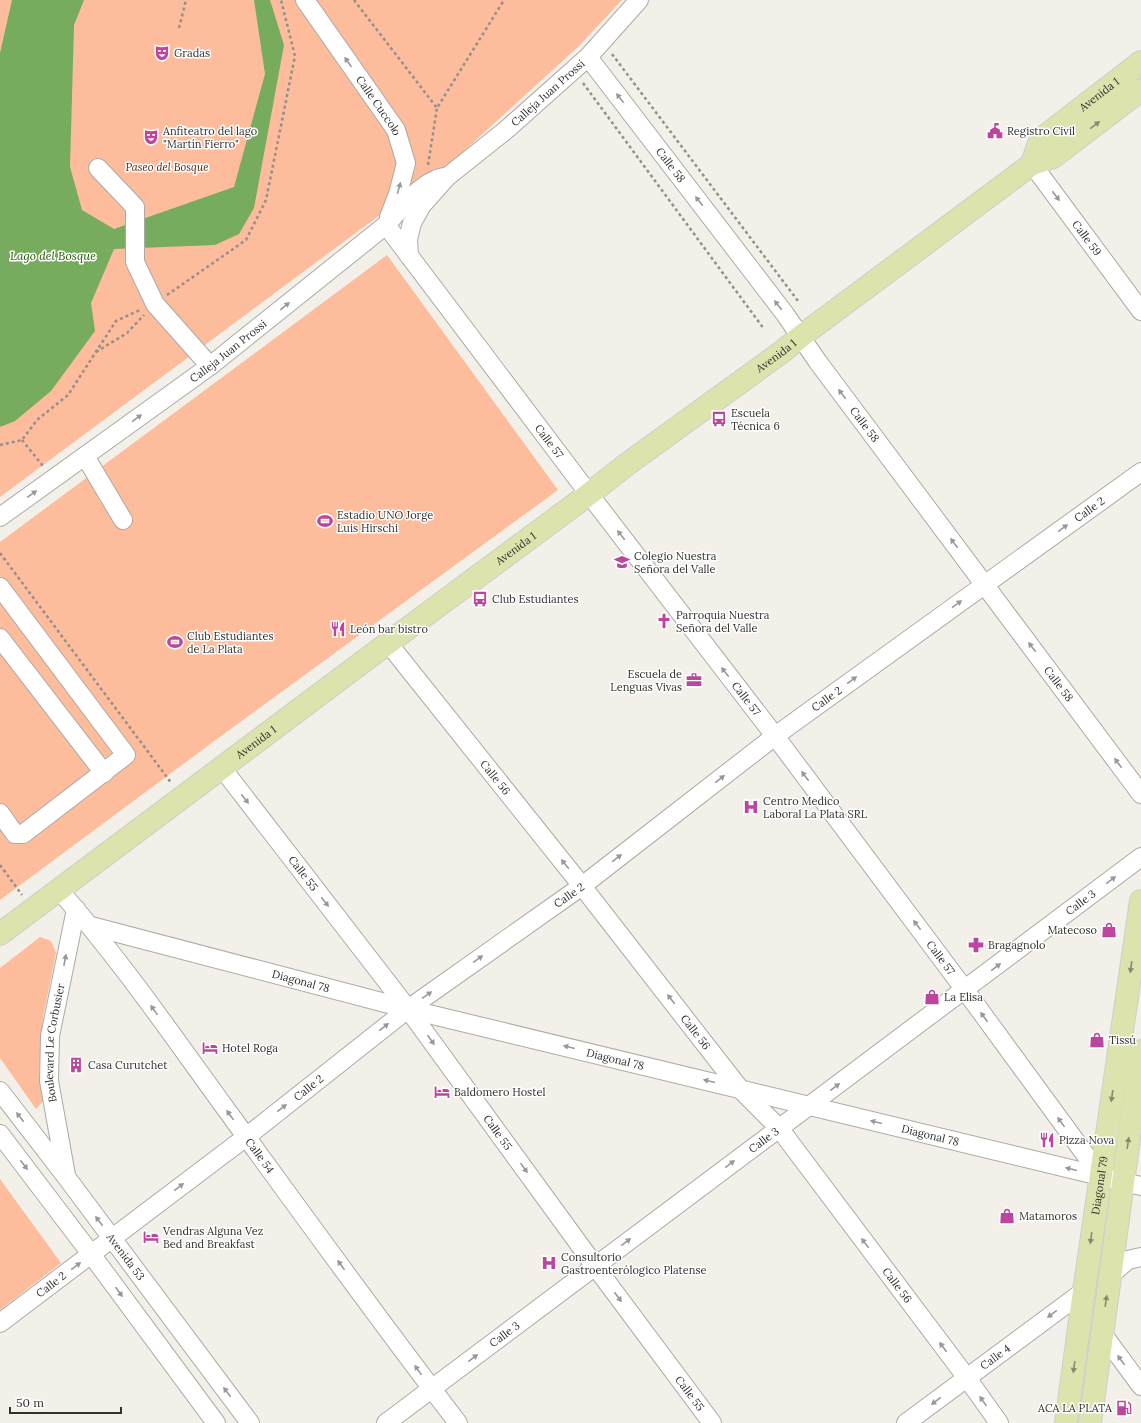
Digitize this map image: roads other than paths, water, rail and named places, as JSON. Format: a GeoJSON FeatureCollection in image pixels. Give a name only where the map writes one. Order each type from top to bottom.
{"type":"FeatureCollection","features":[{"type":"Feature","properties":{"kind":"main road","name":"Avenida 1"},"geometry":{"type":"LineString","coordinates":[[1032,164],[1040,140],[1141,62]]}},
{"type":"Feature","properties":{"kind":"main road","name":"Avenida 1"},"geometry":{"type":"LineString","coordinates":[[0,934],[626,465],[783,351],[1032,164],[1053,157],[1141,90]]}},
{"type":"Feature","properties":{"kind":"main road","name":"Diagonal 79"},"geometry":{"type":"LineString","coordinates":[[1066,1423],[1141,901]]}},
{"type":"Feature","properties":{"kind":"main road","name":"Diagonal 79"},"geometry":{"type":"LineString","coordinates":[[1090,1423],[1110,1275],[1132,1184],[1141,1051]]}},
{"type":"Feature","properties":{"kind":"street","name":"Calle Cuccolo"},"geometry":{"type":"LineString","coordinates":[[304,0],[396,130],[406,163],[398,194],[386,225]]}},
{"type":"Feature","properties":{"kind":"street","name":"Calleja Juan Prossi"},"geometry":{"type":"LineString","coordinates":[[409,256],[408,239],[412,223],[422,205],[447,177],[506,130],[588,57],[639,0]]}},
{"type":"Feature","properties":{"kind":"street","name":"Calle 58"},"geometry":{"type":"LineString","coordinates":[[588,57],[785,314],[800,337],[1141,794]]}},
{"type":"Feature","properties":{"kind":"street","name":"Calle 59"},"geometry":{"type":"LineString","coordinates":[[1032,164],[1141,311]]}},
{"type":"Feature","properties":{"kind":"street"},"geometry":{"type":"LineString","coordinates":[[98,168],[135,207],[135,262],[155,304],[210,366]]}},
{"type":"Feature","properties":{"kind":"street","name":"Calleja Juan Prossi"},"geometry":{"type":"LineString","coordinates":[[0,517],[210,366],[386,225],[408,200],[425,186],[436,179],[447,177]]}},
{"type":"Feature","properties":{"kind":"street","name":"Calle 57"},"geometry":{"type":"LineString","coordinates":[[386,225],[589,494],[775,736],[965,990],[1101,1176]]}},
{"type":"Feature","properties":{"kind":"street"},"geometry":{"type":"LineString","coordinates":[[85,456],[123,520]]}},
{"type":"Feature","properties":{"kind":"street","name":"Calle 2"},"geometry":{"type":"LineString","coordinates":[[0,1323],[246,1137],[408,1009],[582,886],[775,736],[1141,472]]}},
{"type":"Feature","properties":{"kind":"street"},"geometry":{"type":"LineString","coordinates":[[0,587],[126,755],[23,834],[15,834],[0,813]]}},
{"type":"Feature","properties":{"kind":"street"},"geometry":{"type":"LineString","coordinates":[[0,638],[104,773]]}},
{"type":"Feature","properties":{"kind":"street","name":"Calle 56"},"geometry":{"type":"LineString","coordinates":[[388,643],[582,886],[740,1089],[779,1128],[967,1378],[999,1423]]}},
{"type":"Feature","properties":{"kind":"street","name":"Calle 55"},"geometry":{"type":"LineString","coordinates":[[222,768],[408,1009],[595,1266],[712,1423]]}},
{"type":"Feature","properties":{"kind":"street","name":"Calle 3"},"geometry":{"type":"LineString","coordinates":[[386,1423],[1141,857]]}},
{"type":"Feature","properties":{"kind":"street","name":"Calle 54"},"geometry":{"type":"LineString","coordinates":[[59,890],[91,926],[122,965],[246,1137],[458,1423]]}},
{"type":"Feature","properties":{"kind":"street","name":"Boulevard Le Corbusier"},"geometry":{"type":"LineString","coordinates":[[67,1178],[49,1081],[50,1036],[76,909]]}},
{"type":"Feature","properties":{"kind":"street","name":"Diagonal 78"},"geometry":{"type":"LineString","coordinates":[[91,926],[408,1009],[1132,1184]]}},
{"type":"Feature","properties":{"kind":"street","name":"Avenida 53"},"geometry":{"type":"LineString","coordinates":[[0,1091],[250,1423]]}},
{"type":"Feature","properties":{"kind":"street"},"geometry":{"type":"LineString","coordinates":[[0,1134],[216,1423]]}},
{"type":"Feature","properties":{"kind":"street"},"geometry":{"type":"LineString","coordinates":[[1110,1275],[1128,1260],[1141,1257]]}},
{"type":"Feature","properties":{"kind":"street","name":"Calle 4"},"geometry":{"type":"LineString","coordinates":[[906,1423],[1084,1291]]}},
{"type":"Feature","properties":{"kind":"street"},"geometry":{"type":"LineString","coordinates":[[1102,1333],[1141,1386]]}},
{"type":"Feature","properties":{"kind":"water","name":"Lago del Bosque"},"geometry":{"type":"Polygon","coordinates":[[[12,0],[84,0],[74,25],[70,167],[82,210],[114,229],[234,187],[265,74],[254,0],[270,0],[284,45],[254,208],[239,234],[215,245],[114,249],[91,303],[95,331],[51,391],[15,421],[0,427],[0,53],[12,0]]]}},
{"type":"Feature","properties":{"kind":"place","name":"Gradas"},"geometry":{"type":"Point","coordinates":[162,53]}},
{"type":"Feature","properties":{"kind":"place","name":"Registro Civil"},"geometry":{"type":"Point","coordinates":[995,131]}},
{"type":"Feature","properties":{"kind":"place","name":"Anfiteatro del lago \"Martín Fierro\""},"geometry":{"type":"Point","coordinates":[151,137]}},
{"type":"Feature","properties":{"kind":"place","name":"Escuela Técnica 6"},"geometry":{"type":"Point","coordinates":[719,419]}},
{"type":"Feature","properties":{"kind":"place","name":"Estadio UNO Jorge Luis Hirschi"},"geometry":{"type":"Point","coordinates":[325,521]}},
{"type":"Feature","properties":{"kind":"place","name":"Colegio Nuestra Señora del Valle"},"geometry":{"type":"Point","coordinates":[622,562]}},
{"type":"Feature","properties":{"kind":"place","name":"Club Estudiantes"},"geometry":{"type":"Point","coordinates":[480,599]}},
{"type":"Feature","properties":{"kind":"place","name":"Parroquia Nuestra Señora del Valle"},"geometry":{"type":"Point","coordinates":[664,621]}},
{"type":"Feature","properties":{"kind":"place","name":"León bar bistro"},"geometry":{"type":"Point","coordinates":[338,629]}},
{"type":"Feature","properties":{"kind":"place","name":"Club Estudiantes de La Plata"},"geometry":{"type":"Point","coordinates":[175,642]}},
{"type":"Feature","properties":{"kind":"place","name":"Escuela de Lenguas Vivas"},"geometry":{"type":"Point","coordinates":[694,680]}},
{"type":"Feature","properties":{"kind":"place","name":"Centro Medico Laboral La Plata SRL"},"geometry":{"type":"Point","coordinates":[751,807]}},
{"type":"Feature","properties":{"kind":"place","name":"Matecoso"},"geometry":{"type":"Point","coordinates":[1109,930]}},
{"type":"Feature","properties":{"kind":"place","name":"Bragagnolo"},"geometry":{"type":"Point","coordinates":[976,945]}},
{"type":"Feature","properties":{"kind":"place","name":"La Elisa"},"geometry":{"type":"Point","coordinates":[932,997]}},
{"type":"Feature","properties":{"kind":"place","name":"Tissú"},"geometry":{"type":"Point","coordinates":[1097,1040]}},
{"type":"Feature","properties":{"kind":"place","name":"Hotel Roga"},"geometry":{"type":"Point","coordinates":[210,1048]}},
{"type":"Feature","properties":{"kind":"place","name":"Casa Curutchet"},"geometry":{"type":"Point","coordinates":[76,1065]}},
{"type":"Feature","properties":{"kind":"place","name":"Baldomero Hostel"},"geometry":{"type":"Point","coordinates":[442,1092]}},
{"type":"Feature","properties":{"kind":"place","name":"Pizza Nova"},"geometry":{"type":"Point","coordinates":[1047,1140]}},
{"type":"Feature","properties":{"kind":"place","name":"Matamoros"},"geometry":{"type":"Point","coordinates":[1007,1216]}},
{"type":"Feature","properties":{"kind":"place","name":"Vendras Alguna Vez Bed and Breakfast"},"geometry":{"type":"Point","coordinates":[151,1237]}},
{"type":"Feature","properties":{"kind":"place","name":"Consultorio Gastroenterólogico Platense"},"geometry":{"type":"Point","coordinates":[549,1263]}},
{"type":"Feature","properties":{"kind":"place","name":"ACA LA PLATA"},"geometry":{"type":"Point","coordinates":[1124,1408]}},
{"type":"Feature","properties":{"kind":"park label","name":"Paseo del Bosque"},"geometry":{"type":"Point","coordinates":[167,167]}}]}
